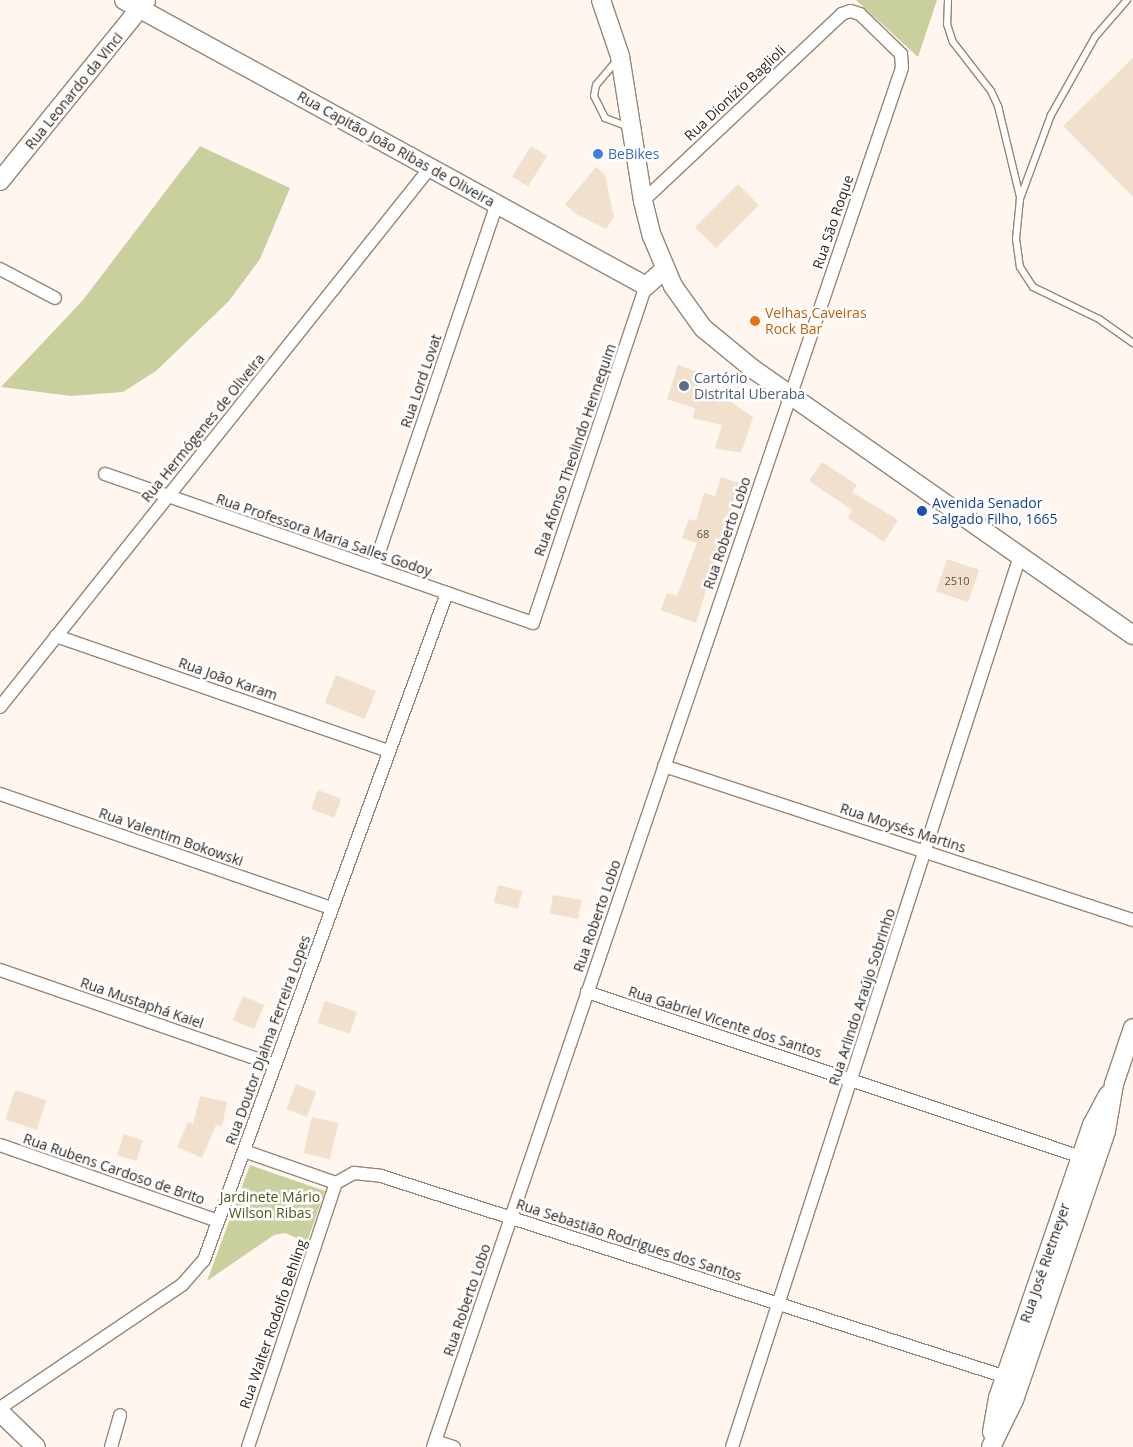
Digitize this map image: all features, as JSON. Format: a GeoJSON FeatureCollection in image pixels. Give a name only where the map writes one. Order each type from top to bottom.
{"type":"FeatureCollection","features":[{"type":"Feature","properties":{"kind":"main road","name":"Rua Capitão João Ribas de Oliveira"},"geometry":{"type":"LineString","coordinates":[[124,0],[144,4],[430,168],[646,286]]}},
{"type":"Feature","properties":{"kind":"main road"},"geometry":{"type":"LineString","coordinates":[[601,0],[620,56],[643,201],[664,270],[683,302],[703,328],[733,355],[789,395],[1133,635]]}},
{"type":"Feature","properties":{"kind":"main road","name":"Rua Leonardo da Vinci"},"geometry":{"type":"LineString","coordinates":[[0,181],[144,4]]}},
{"type":"Feature","properties":{"kind":"main road"},"geometry":{"type":"LineString","coordinates":[[646,286],[664,270]]}},
{"type":"Feature","properties":{"kind":"main road","name":"Rua José Rietmeyer"},"geometry":{"type":"LineString","coordinates":[[990,1447],[1014,1400],[1103,1141],[1114,1084],[1133,1028]]}},
{"type":"Feature","properties":{"kind":"main road","name":"Rua José Rietmeyer"},"geometry":{"type":"LineString","coordinates":[[990,1447],[1006,1377],[1081,1157],[1092,1125],[1114,1084]]}},
{"type":"Feature","properties":{"kind":"main road"},"geometry":{"type":"LineString","coordinates":[[0,1410],[36,1447]]}},
{"type":"Feature","properties":{"kind":"street","name":"Rua São Roque"},"geometry":{"type":"LineString","coordinates":[[789,395],[902,68],[903,58],[860,14],[850,11]]}},
{"type":"Feature","properties":{"kind":"street","name":"Rua Dionízio Baglioli"},"geometry":{"type":"LineString","coordinates":[[643,201],[842,14],[850,11]]}},
{"type":"Feature","properties":{"kind":"street","name":"Rua Hermógenes de Oliveira"},"geometry":{"type":"LineString","coordinates":[[0,707],[430,168]]}},
{"type":"Feature","properties":{"kind":"street","name":"Rua Lord Lovat"},"geometry":{"type":"LineString","coordinates":[[374,567],[497,204]]}},
{"type":"Feature","properties":{"kind":"street"},"geometry":{"type":"LineString","coordinates":[[0,269],[55,298]]}},
{"type":"Feature","properties":{"kind":"street","name":"Rua Afonso Theolindo Hennequim"},"geometry":{"type":"LineString","coordinates":[[533,623],[646,286]]}},
{"type":"Feature","properties":{"kind":"street","name":"Rua Roberto Lobo"},"geometry":{"type":"LineString","coordinates":[[434,1444],[789,395]]}},
{"type":"Feature","properties":{"kind":"street","name":"Rua Professora Maria Salles Godoy"},"geometry":{"type":"LineString","coordinates":[[105,474],[533,623]]}},
{"type":"Feature","properties":{"kind":"street","name":"Rua Arlindo Araújo Sobrinho"},"geometry":{"type":"LineString","coordinates":[[732,1447],[1020,556]]}},
{"type":"Feature","properties":{"kind":"street","name":"Rua Doutor Djalma Ferreira Lopes"},"geometry":{"type":"LineString","coordinates":[[0,1410],[192,1276],[204,1260],[447,593]]}},
{"type":"Feature","properties":{"kind":"street","name":"Rua João Karam"},"geometry":{"type":"LineString","coordinates":[[56,636],[389,751]]}},
{"type":"Feature","properties":{"kind":"street","name":"Rua Moysés Martins"},"geometry":{"type":"LineString","coordinates":[[664,766],[1133,920]]}},
{"type":"Feature","properties":{"kind":"street","name":"Rua Valentim Bokowski"},"geometry":{"type":"LineString","coordinates":[[0,794],[332,908]]}},
{"type":"Feature","properties":{"kind":"street","name":"Rua Mustaphá Kaiel"},"geometry":{"type":"LineString","coordinates":[[0,970],[275,1064]]}},
{"type":"Feature","properties":{"kind":"street","name":"Rua Gabriel Vicente dos Santos"},"geometry":{"type":"LineString","coordinates":[[587,992],[1081,1157]]}},
{"type":"Feature","properties":{"kind":"street","name":"Rua Rubens Cardoso de Brito"},"geometry":{"type":"LineString","coordinates":[[0,1145],[218,1221]]}},
{"type":"Feature","properties":{"kind":"street"},"geometry":{"type":"LineString","coordinates":[[244,1151],[336,1183]]}},
{"type":"Feature","properties":{"kind":"street","name":"Rua Sebastião Rodrigues dos Santos"},"geometry":{"type":"LineString","coordinates":[[336,1183],[354,1173],[381,1176],[1006,1377]]}},
{"type":"Feature","properties":{"kind":"street","name":"Rua Walter Rodolfo Behling"},"geometry":{"type":"LineString","coordinates":[[248,1447],[336,1183]]}},
{"type":"Feature","properties":{"kind":"street"},"geometry":{"type":"LineString","coordinates":[[111,1447],[120,1415]]}},
{"type":"Feature","properties":{"kind":"street"},"geometry":{"type":"LineString","coordinates":[[434,1444],[454,1447]]}},
{"type":"Feature","properties":{"kind":"lane"},"geometry":{"type":"LineString","coordinates":[[948,0],[947,24],[953,42],[991,91],[998,106],[1020,199]]}},
{"type":"Feature","properties":{"kind":"lane"},"geometry":{"type":"LineString","coordinates":[[1127,0],[1095,37],[1051,116],[1020,199],[1016,239],[1020,267],[1033,287],[1099,320],[1133,343]]}},
{"type":"Feature","properties":{"kind":"lane"},"geometry":{"type":"LineString","coordinates":[[620,56],[596,85],[594,96],[605,118],[632,128]]}},
{"type":"Feature","properties":{"kind":"green space"},"geometry":{"type":"Polygon","coordinates":[[[856,0],[937,0],[918,57],[856,0]]]}},
{"type":"Feature","properties":{"kind":"green space"},"geometry":{"type":"Polygon","coordinates":[[[200,146],[290,188],[260,259],[229,301],[156,371],[123,392],[71,396],[1,387],[83,300],[200,146]]]}},
{"type":"Feature","properties":{"kind":"green space","name":"Jardinete Mário Wilson Ribas"},"geometry":{"type":"Polygon","coordinates":[[[250,1165],[325,1191],[301,1259],[297,1238],[285,1233],[274,1235],[207,1281],[250,1165]]]}},
{"type":"Feature","properties":{"kind":"building"},"geometry":{"type":"Polygon","coordinates":[[[1133,58],[1133,197],[1063,126],[1133,58]]]}},
{"type":"Feature","properties":{"kind":"building"},"geometry":{"type":"Polygon","coordinates":[[[531,146],[547,156],[528,187],[512,177],[531,146]]]}},
{"type":"Feature","properties":{"kind":"building"},"geometry":{"type":"Polygon","coordinates":[[[596,167],[605,175],[614,217],[606,229],[576,214],[565,204],[596,167]]]}},
{"type":"Feature","properties":{"kind":"building"},"geometry":{"type":"Polygon","coordinates":[[[738,184],[759,205],[716,248],[695,227],[738,184]]]}},
{"type":"Feature","properties":{"kind":"building"},"geometry":{"type":"Polygon","coordinates":[[[678,365],[701,373],[695,391],[725,398],[753,417],[741,453],[715,448],[722,425],[693,418],[695,408],[667,399],[678,365]]]}},
{"type":"Feature","properties":{"kind":"building"},"geometry":{"type":"Polygon","coordinates":[[[822,462],[857,485],[852,492],[898,520],[884,542],[848,518],[852,510],[809,481],[822,462]]]}},
{"type":"Feature","properties":{"kind":"building"},"geometry":{"type":"Polygon","coordinates":[[[721,477],[739,483],[696,623],[661,610],[667,593],[677,596],[697,543],[682,538],[689,519],[696,521],[704,493],[715,496],[721,477]]]}},
{"type":"Feature","properties":{"kind":"building"},"geometry":{"type":"Polygon","coordinates":[[[947,559],[979,570],[968,602],[936,591],[947,559]]]}},
{"type":"Feature","properties":{"kind":"building"},"geometry":{"type":"Polygon","coordinates":[[[336,675],[376,691],[365,719],[325,703],[336,675]]]}},
{"type":"Feature","properties":{"kind":"building"},"geometry":{"type":"Polygon","coordinates":[[[318,790],[341,799],[334,818],[311,809],[318,790]]]}},
{"type":"Feature","properties":{"kind":"building"},"geometry":{"type":"Polygon","coordinates":[[[498,885],[522,891],[518,909],[494,902],[498,885]]]}},
{"type":"Feature","properties":{"kind":"building"},"geometry":{"type":"Polygon","coordinates":[[[553,895],[582,900],[578,919],[550,914],[553,895]]]}},
{"type":"Feature","properties":{"kind":"building"},"geometry":{"type":"Polygon","coordinates":[[[243,996],[264,1005],[254,1029],[233,1020],[243,996]]]}},
{"type":"Feature","properties":{"kind":"building"},"geometry":{"type":"Polygon","coordinates":[[[325,1001],[357,1012],[350,1034],[318,1023],[325,1001]]]}},
{"type":"Feature","properties":{"kind":"building"},"geometry":{"type":"Polygon","coordinates":[[[296,1084],[317,1092],[307,1117],[286,1109],[296,1084]]]}},
{"type":"Feature","properties":{"kind":"building"},"geometry":{"type":"Polygon","coordinates":[[[15,1090],[46,1100],[37,1130],[5,1119],[15,1090]]]}},
{"type":"Feature","properties":{"kind":"building"},"geometry":{"type":"Polygon","coordinates":[[[200,1096],[227,1102],[222,1126],[216,1125],[202,1158],[177,1147],[188,1122],[193,1124],[200,1096]]]}},
{"type":"Feature","properties":{"kind":"building"},"geometry":{"type":"Polygon","coordinates":[[[312,1117],[338,1123],[330,1159],[304,1153],[312,1117]]]}},
{"type":"Feature","properties":{"kind":"building"},"geometry":{"type":"Polygon","coordinates":[[[124,1134],[143,1140],[136,1161],[117,1155],[124,1134]]]}},
{"type":"Feature","properties":{"kind":"place","name":"BeBikes"},"geometry":{"type":"Point","coordinates":[598,154]}},
{"type":"Feature","properties":{"kind":"place","name":"Velhas Caveiras Rock Bar"},"geometry":{"type":"Point","coordinates":[755,321]}},
{"type":"Feature","properties":{"kind":"place","name":"Cartório Distrital Uberaba"},"geometry":{"type":"Point","coordinates":[684,386]}},
{"type":"Feature","properties":{"kind":"place","name":"Avenida Senador Salgado Filho, 1665"},"geometry":{"type":"Point","coordinates":[922,511]}}]}
